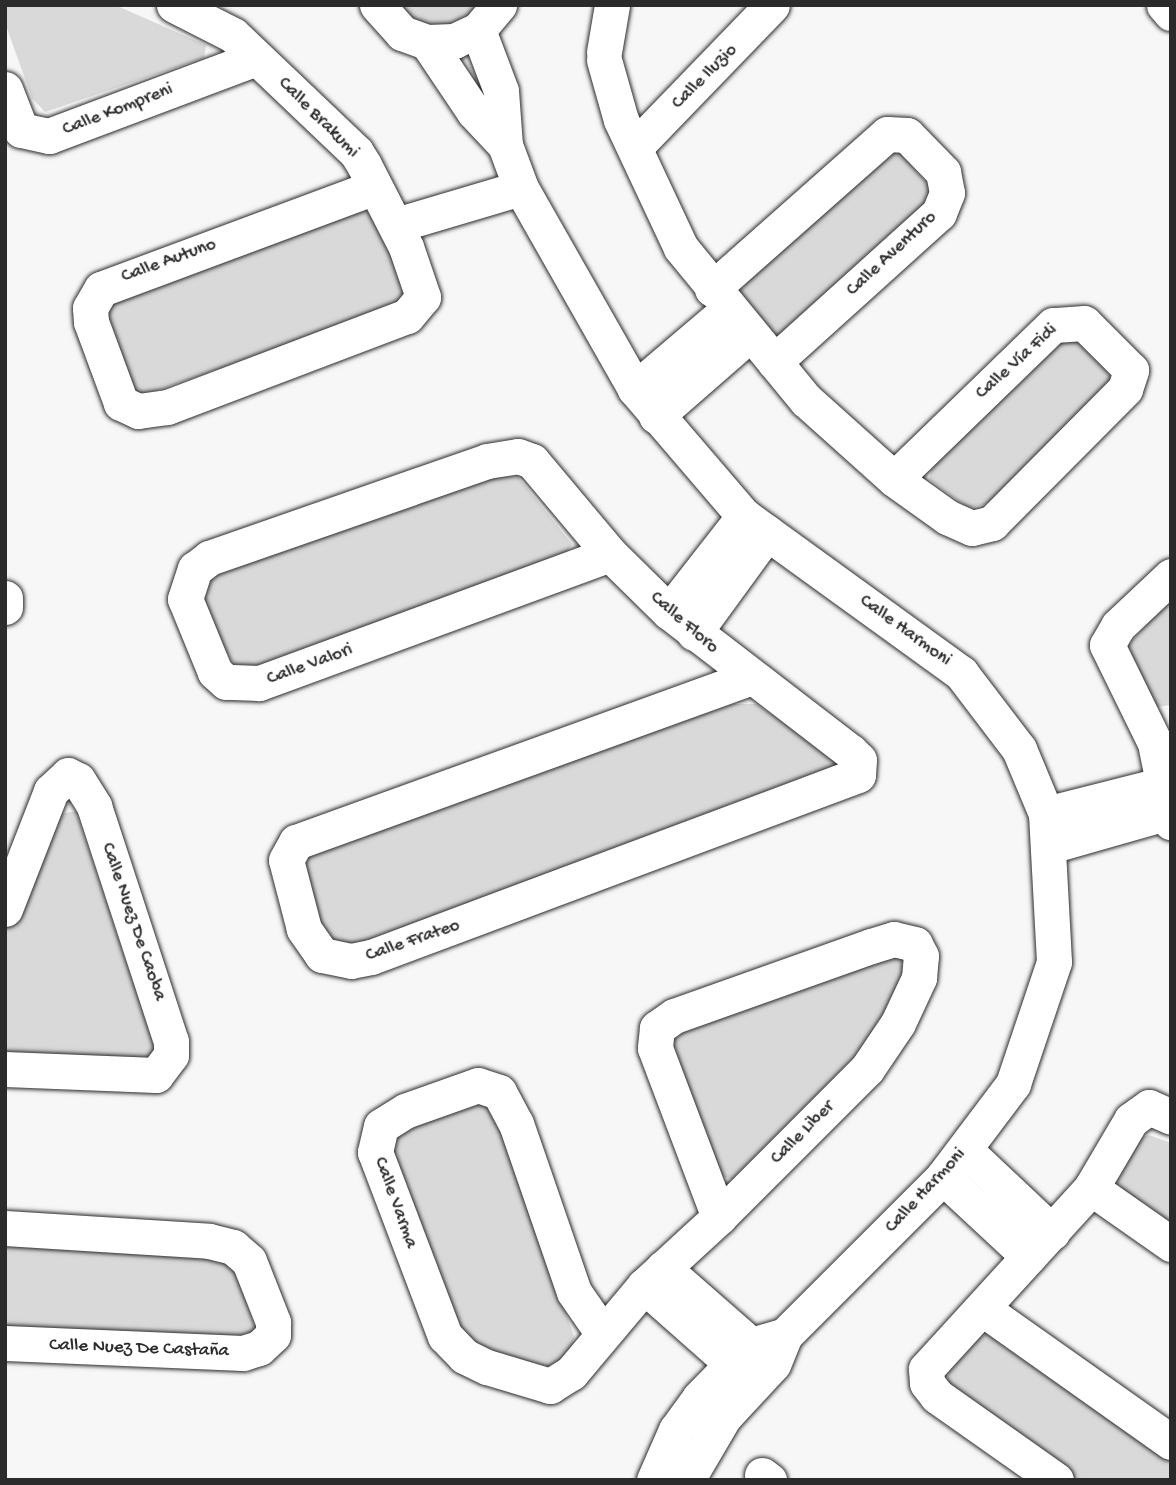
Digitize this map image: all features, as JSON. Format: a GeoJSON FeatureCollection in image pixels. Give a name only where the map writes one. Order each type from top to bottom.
{"type":"FeatureCollection","features":[{"type":"Feature","properties":{"kind":"street","name":"Calle Brakumi"},"geometry":{"type":"LineString","coordinates":[[174,5],[218,26],[257,58],[356,152],[401,236],[422,288],[417,311]]}},
{"type":"Feature","properties":{"kind":"street"},"geometry":{"type":"LineString","coordinates":[[377,5],[402,33],[427,42],[454,41],[489,18]]}},
{"type":"Feature","properties":{"kind":"street"},"geometry":{"type":"LineString","coordinates":[[612,5],[604,56],[635,147],[681,248],[730,311],[806,400],[894,479]]}},
{"type":"Feature","properties":{"kind":"street","name":"Calle Iluzio"},"geometry":{"type":"LineString","coordinates":[[635,147],[772,5]]}},
{"type":"Feature","properties":{"kind":"street"},"geometry":{"type":"LineString","coordinates":[[1164,5],[1171,13]]}},
{"type":"Feature","properties":{"kind":"street","name":"Calle Harmoni"},"geometry":{"type":"LineString","coordinates":[[489,18],[501,90],[505,145],[525,198],[635,389],[656,416],[755,525],[961,673],[1018,749],[1048,830],[1054,961],[1044,1004],[1013,1084],[943,1177],[759,1358],[676,1430],[654,1480]]}},
{"type":"Feature","properties":{"kind":"street","name":"Calle Harmoni"},"geometry":{"type":"LineString","coordinates":[[427,42],[474,112],[505,145]]}},
{"type":"Feature","properties":{"kind":"street","name":"Calle Kompreni"},"geometry":{"type":"LineString","coordinates":[[5,89],[21,130],[50,136],[257,58]]}},
{"type":"Feature","properties":{"kind":"street","name":"Calle Aventuro"},"geometry":{"type":"LineString","coordinates":[[730,311],[887,134],[907,135],[943,172],[947,193],[939,213],[774,362]]}},
{"type":"Feature","properties":{"kind":"street","name":"Calle Autuno"},"geometry":{"type":"LineString","coordinates":[[375,187],[111,282],[93,299],[91,322],[121,403],[138,411],[167,407],[417,311]]}},
{"type":"Feature","properties":{"kind":"street"},"geometry":{"type":"LineString","coordinates":[[401,236],[525,198]]}},
{"type":"Feature","properties":{"kind":"street"},"geometry":{"type":"LineString","coordinates":[[635,389],[730,311]]}},
{"type":"Feature","properties":{"kind":"street"},"geometry":{"type":"LineString","coordinates":[[656,416],[730,311]]}},
{"type":"Feature","properties":{"kind":"street","name":"Calle Vía Fidi"},"geometry":{"type":"LineString","coordinates":[[1084,323],[1126,361],[1131,370],[1125,388],[992,523],[972,528],[894,479],[1053,325],[1084,323]]}},
{"type":"Feature","properties":{"kind":"street","name":"Calle Valori"},"geometry":{"type":"LineString","coordinates":[[533,461],[503,456],[209,558],[195,569],[186,599],[215,672],[226,682],[259,683],[610,554]]}},
{"type":"Feature","properties":{"kind":"street","name":"Calle Floro"},"geometry":{"type":"LineString","coordinates":[[533,461],[610,554],[682,623],[748,678],[859,760]]}},
{"type":"Feature","properties":{"kind":"street"},"geometry":{"type":"LineString","coordinates":[[682,623],[755,525]]}},
{"type":"Feature","properties":{"kind":"street"},"geometry":{"type":"LineString","coordinates":[[1048,830],[1168,806],[1163,735],[1107,645],[1118,626],[1171,576]]}},
{"type":"Feature","properties":{"kind":"street","name":"Calle Frateo"},"geometry":{"type":"LineString","coordinates":[[748,678],[312,832],[296,842],[286,860],[312,946],[334,960],[371,957],[851,781],[858,775],[859,760]]}},
{"type":"Feature","properties":{"kind":"street","name":"Calle Nuez De Caoba"},"geometry":{"type":"LineString","coordinates":[[5,909],[51,791],[68,775],[78,780],[102,832],[168,1027],[171,1055],[156,1075],[140,1077],[5,1069]]}},
{"type":"Feature","properties":{"kind":"street","name":"Calle Liber"},"geometry":{"type":"LineString","coordinates":[[550,1387],[571,1373],[601,1331],[653,1277],[719,1217],[867,1069],[898,1023],[919,978],[921,956],[915,944],[894,939],[674,1016],[657,1028],[654,1048],[719,1217]]}},
{"type":"Feature","properties":{"kind":"street","name":"Calle Varma"},"geometry":{"type":"LineString","coordinates":[[550,1387],[475,1362],[445,1336],[375,1152],[376,1136],[387,1119],[478,1085],[499,1092],[516,1124],[574,1292],[601,1331]]}},
{"type":"Feature","properties":{"kind":"street"},"geometry":{"type":"LineString","coordinates":[[1056,1480],[955,1410],[928,1383],[926,1368],[983,1309],[1091,1188],[1139,1113],[1149,1107],[1171,1117]]}},
{"type":"Feature","properties":{"kind":"street"},"geometry":{"type":"LineString","coordinates":[[965,1150],[1052,1232]]}},
{"type":"Feature","properties":{"kind":"street"},"geometry":{"type":"LineString","coordinates":[[943,1177],[1029,1257]]}},
{"type":"Feature","properties":{"kind":"street"},"geometry":{"type":"LineString","coordinates":[[1091,1188],[1171,1244]]}},
{"type":"Feature","properties":{"kind":"street","name":"Calle Nuez De Castaña"},"geometry":{"type":"LineString","coordinates":[[5,1228],[209,1241],[233,1247],[249,1261],[274,1322],[273,1335],[259,1348],[243,1353],[5,1343]]}},
{"type":"Feature","properties":{"kind":"street"},"geometry":{"type":"LineString","coordinates":[[653,1277],[759,1358]]}},
{"type":"Feature","properties":{"kind":"street"},"geometry":{"type":"LineString","coordinates":[[983,1309],[1171,1441]]}},
{"type":"Feature","properties":{"kind":"street","name":"Calle Harmoni"},"geometry":{"type":"LineString","coordinates":[[687,1480],[759,1358]]}},
{"type":"Feature","properties":{"kind":"shaded area"},"geometry":{"type":"Polygon","coordinates":[[[5,5],[115,5],[206,45],[204,58],[45,112],[32,98],[5,23],[5,5]]]}},
{"type":"Feature","properties":{"kind":"shaded area"},"geometry":{"type":"Polygon","coordinates":[[[386,5],[486,5],[434,33],[386,5]]]}},
{"type":"Feature","properties":{"kind":"shaded area"},"geometry":{"type":"Polygon","coordinates":[[[896,148],[930,187],[928,202],[788,336],[774,337],[740,292],[758,268],[896,148]]]}},
{"type":"Feature","properties":{"kind":"shaded area"},"geometry":{"type":"Polygon","coordinates":[[[360,210],[374,215],[408,292],[400,306],[155,391],[137,394],[120,372],[103,309],[110,302],[360,210]]]}},
{"type":"Feature","properties":{"kind":"shaded area"},"geometry":{"type":"Polygon","coordinates":[[[1071,333],[1098,356],[1112,381],[997,501],[968,508],[929,479],[935,456],[1071,333]]]}},
{"type":"Feature","properties":{"kind":"shaded area"},"geometry":{"type":"Polygon","coordinates":[[[497,476],[518,477],[572,544],[565,555],[254,669],[235,664],[221,646],[202,594],[205,582],[219,567],[497,476]]]}},
{"type":"Feature","properties":{"kind":"shaded area"},"geometry":{"type":"Polygon","coordinates":[[[1171,598],[1171,705],[1157,707],[1122,652],[1171,598]]]}},
{"type":"Feature","properties":{"kind":"shaded area"},"geometry":{"type":"Polygon","coordinates":[[[733,704],[756,704],[801,734],[836,762],[833,773],[383,935],[336,949],[325,936],[307,887],[303,856],[318,845],[733,704]]]}},
{"type":"Feature","properties":{"kind":"shaded area"},"geometry":{"type":"Polygon","coordinates":[[[76,811],[157,1055],[148,1066],[5,1057],[5,934],[46,823],[55,815],[76,811]]]}},
{"type":"Feature","properties":{"kind":"shaded area"},"geometry":{"type":"Polygon","coordinates":[[[898,955],[904,970],[893,1001],[862,1049],[734,1180],[721,1176],[671,1053],[673,1041],[690,1025],[898,955]]]}},
{"type":"Feature","properties":{"kind":"shaded area"},"geometry":{"type":"Polygon","coordinates":[[[479,1101],[493,1112],[574,1336],[571,1353],[538,1373],[465,1340],[453,1324],[391,1143],[400,1128],[479,1101]]]}},
{"type":"Feature","properties":{"kind":"shaded area"},"geometry":{"type":"Polygon","coordinates":[[[1149,1135],[1171,1143],[1171,1230],[1126,1198],[1117,1180],[1125,1157],[1140,1138],[1149,1135]]]}},
{"type":"Feature","properties":{"kind":"shaded area"},"geometry":{"type":"Polygon","coordinates":[[[5,1243],[199,1255],[227,1262],[239,1278],[255,1329],[250,1338],[5,1331],[5,1243]]]}},
{"type":"Feature","properties":{"kind":"shaded area"},"geometry":{"type":"Polygon","coordinates":[[[987,1334],[1171,1460],[1171,1480],[1075,1480],[957,1397],[946,1383],[951,1366],[972,1340],[987,1334]]]}}]}
